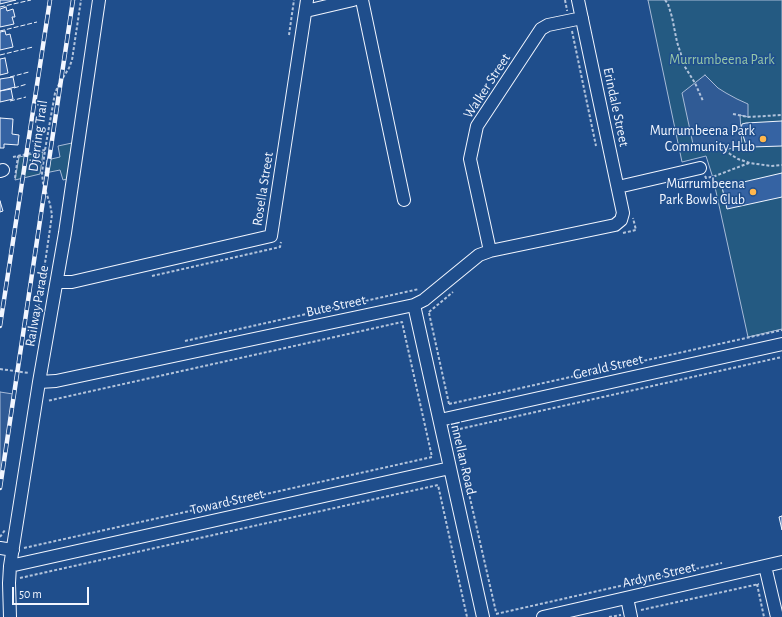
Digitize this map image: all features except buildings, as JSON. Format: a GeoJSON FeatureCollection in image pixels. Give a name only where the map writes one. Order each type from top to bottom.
{"type":"FeatureCollection","features":[{"type":"Feature","properties":{"kind":"street","name":"Railway Parade"},"geometry":{"type":"LineString","coordinates":[[10,617],[10,566],[18,549],[39,382],[65,233],[99,0]]}},
{"type":"Feature","properties":{"kind":"street"},"geometry":{"type":"LineString","coordinates":[[306,6],[353,0]]}},
{"type":"Feature","properties":{"kind":"street"},"geometry":{"type":"LineString","coordinates":[[362,0],[404,200]]}},
{"type":"Feature","properties":{"kind":"street","name":"Erindale Street"},"geometry":{"type":"LineString","coordinates":[[578,0],[623,213],[627,218]]}},
{"type":"Feature","properties":{"kind":"street","name":"Rosella Street"},"geometry":{"type":"LineString","coordinates":[[56,282],[72,282],[271,236],[306,6]]}},
{"type":"Feature","properties":{"kind":"street","name":"Walker Street"},"geometry":{"type":"LineString","coordinates":[[490,251],[470,159],[477,126],[541,30],[548,25],[582,18]]}},
{"type":"Feature","properties":{"kind":"street"},"geometry":{"type":"LineString","coordinates":[[618,187],[700,168]]}},
{"type":"Feature","properties":{"kind":"street","name":"Bute Street"},"geometry":{"type":"LineString","coordinates":[[39,382],[56,381],[414,305],[424,300],[479,255],[490,251],[615,225],[627,218]]}},
{"type":"Feature","properties":{"kind":"street","name":"Innellan Road"},"geometry":{"type":"LineString","coordinates":[[414,305],[483,617]]}},
{"type":"Feature","properties":{"kind":"street","name":"Gerald Street"},"geometry":{"type":"LineString","coordinates":[[440,420],[782,344]]}},
{"type":"Feature","properties":{"kind":"street","name":"Toward Street"},"geometry":{"type":"LineString","coordinates":[[10,566],[450,468]]}},
{"type":"Feature","properties":{"kind":"street"},"geometry":{"type":"LineString","coordinates":[[0,548],[18,549]]}},
{"type":"Feature","properties":{"kind":"street","name":"Ardyne Street"},"geometry":{"type":"LineString","coordinates":[[543,617],[782,562]]}},
{"type":"Feature","properties":{"kind":"street"},"geometry":{"type":"LineString","coordinates":[[765,566],[763,583],[776,617]]}},
{"type":"Feature","properties":{"kind":"street"},"geometry":{"type":"LineString","coordinates":[[627,598],[631,615]]}},
{"type":"Feature","properties":{"kind":"path","name":"Djerring Trail"},"geometry":{"type":"LineString","coordinates":[[35,334],[52,215],[50,204],[42,183],[45,150],[55,93],[72,60],[81,0]]}},
{"type":"Feature","properties":{"kind":"path"},"geometry":{"type":"LineString","coordinates":[[289,38],[294,0]]}},
{"type":"Feature","properties":{"kind":"path"},"geometry":{"type":"LineString","coordinates":[[560,12],[567,10],[565,0]]}},
{"type":"Feature","properties":{"kind":"path"},"geometry":{"type":"LineString","coordinates":[[665,0],[668,4],[672,17],[677,42],[685,66],[703,101]]}},
{"type":"Feature","properties":{"kind":"path"},"geometry":{"type":"LineString","coordinates":[[572,31],[596,146]]}},
{"type":"Feature","properties":{"kind":"path"},"geometry":{"type":"LineString","coordinates":[[733,114],[748,117],[782,115]]}},
{"type":"Feature","properties":{"kind":"path"},"geometry":{"type":"LineString","coordinates":[[717,144],[734,156],[750,163],[771,166],[782,164]]}},
{"type":"Feature","properties":{"kind":"path"},"geometry":{"type":"LineString","coordinates":[[13,157],[45,150]]}},
{"type":"Feature","properties":{"kind":"path"},"geometry":{"type":"LineString","coordinates":[[15,178],[18,156]]}},
{"type":"Feature","properties":{"kind":"path"},"geometry":{"type":"LineString","coordinates":[[700,168],[706,178],[750,163]]}},
{"type":"Feature","properties":{"kind":"path"},"geometry":{"type":"LineString","coordinates":[[621,234],[636,230],[627,218]]}},
{"type":"Feature","properties":{"kind":"path"},"geometry":{"type":"LineString","coordinates":[[151,276],[280,248],[281,240]]}},
{"type":"Feature","properties":{"kind":"path"},"geometry":{"type":"LineString","coordinates":[[183,342],[424,288]]}},
{"type":"Feature","properties":{"kind":"path"},"geometry":{"type":"LineString","coordinates":[[429,312],[458,288]]}},
{"type":"Feature","properties":{"kind":"path"},"geometry":{"type":"LineString","coordinates":[[18,549],[432,457],[402,322],[46,401]]}},
{"type":"Feature","properties":{"kind":"path"},"geometry":{"type":"LineString","coordinates":[[449,404],[782,330]]}},
{"type":"Feature","properties":{"kind":"path"},"geometry":{"type":"LineString","coordinates":[[455,430],[782,357]]}},
{"type":"Feature","properties":{"kind":"path"},"geometry":{"type":"LineString","coordinates":[[0,369],[29,373]]}},
{"type":"Feature","properties":{"kind":"path"},"geometry":{"type":"LineString","coordinates":[[20,578],[438,485],[468,617]]}},
{"type":"Feature","properties":{"kind":"path"},"geometry":{"type":"LineString","coordinates":[[0,537],[7,526]]}},
{"type":"Feature","properties":{"kind":"path"},"geometry":{"type":"LineString","coordinates":[[496,614],[728,562]]}},
{"type":"Feature","properties":{"kind":"path"},"geometry":{"type":"LineString","coordinates":[[610,617],[631,615],[763,583],[764,617]]}},
{"type":"Feature","properties":{"kind":"green space","name":"Murrumbeena Park"},"geometry":{"type":"Polygon","coordinates":[[[648,0],[782,0],[782,329],[748,337],[713,178],[706,156],[682,162],[648,0]]]}},
{"type":"Feature","properties":{"kind":"green space"},"geometry":{"type":"Polygon","coordinates":[[[72,143],[67,179],[63,180],[60,170],[45,173],[47,160],[60,157],[58,146],[72,143]]]}},
{"type":"Feature","properties":{"kind":"green space"},"geometry":{"type":"Polygon","coordinates":[[[42,152],[40,174],[15,180],[19,157],[42,152]]]}},
{"type":"Feature","properties":{"kind":"shaded area"},"geometry":{"type":"Polygon","coordinates":[[[705,75],[718,88],[748,104],[748,117],[740,115],[742,146],[724,150],[693,144],[682,93],[705,75]]]}},
{"type":"Feature","properties":{"kind":"shaded area"},"geometry":{"type":"Polygon","coordinates":[[[0,392],[13,394],[0,479],[0,392]]]}},
{"type":"Feature","properties":{"kind":"railway"},"geometry":{"type":"LineString","coordinates":[[0,326],[50,0]]}},
{"type":"Feature","properties":{"kind":"railway"},"geometry":{"type":"LineString","coordinates":[[0,488],[73,0]]}},
{"type":"Feature","properties":{"kind":"fence"},"geometry":{"type":"LineString","coordinates":[[0,7],[31,0]]}},
{"type":"Feature","properties":{"kind":"fence"},"geometry":{"type":"LineString","coordinates":[[0,31],[37,22]]}},
{"type":"Feature","properties":{"kind":"fence"},"geometry":{"type":"LineString","coordinates":[[0,55],[33,47]]}},
{"type":"Feature","properties":{"kind":"fence"},"geometry":{"type":"LineString","coordinates":[[10,77],[29,72]]}},
{"type":"Feature","properties":{"kind":"fence"},"geometry":{"type":"LineString","coordinates":[[14,88],[27,84]]}},
{"type":"Feature","properties":{"kind":"fence"},"geometry":{"type":"LineString","coordinates":[[10,101],[26,97]]}},
{"type":"Feature","properties":{"kind":"place","name":"Murrumbeena Park Community Hub"},"geometry":{"type":"Point","coordinates":[763,139]}},
{"type":"Feature","properties":{"kind":"place","name":"Murrumbeena Park Bowls Club"},"geometry":{"type":"Point","coordinates":[753,192]}}]}
